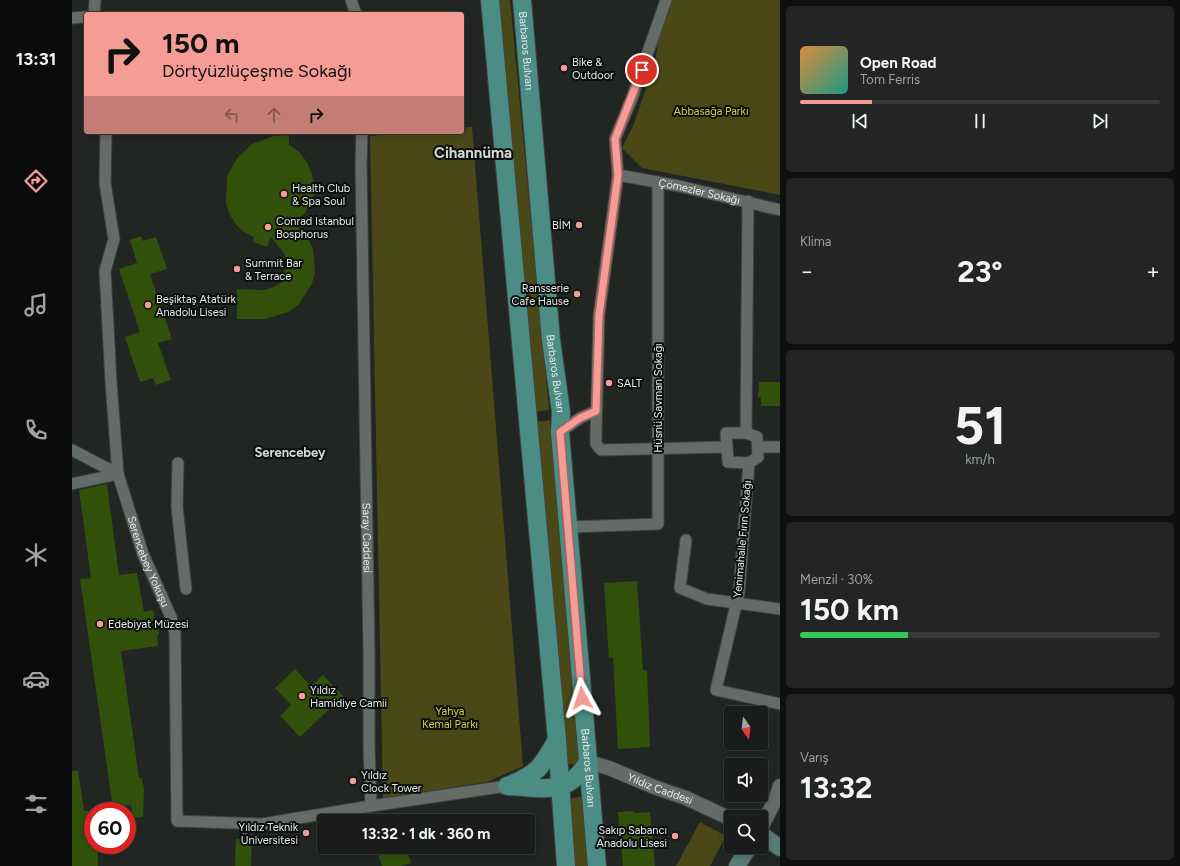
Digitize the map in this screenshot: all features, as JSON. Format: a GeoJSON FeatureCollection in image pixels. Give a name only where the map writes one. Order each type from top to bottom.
{"type":"FeatureCollection","features":[{"type":"Feature","properties":{"kind":"main road"},"geometry":{"type":"LineString","coordinates":[[490,0],[557,740],[566,866]]}},
{"type":"Feature","properties":{"kind":"main road","name":"Barbaros Bulvarı"},"geometry":{"type":"LineString","coordinates":[[522,0],[551,340],[561,412],[560,432],[597,866]]}},
{"type":"Feature","properties":{"kind":"main road"},"geometry":{"type":"LineString","coordinates":[[507,786],[523,780],[542,766],[557,740]]}},
{"type":"Feature","properties":{"kind":"main road"},"geometry":{"type":"LineString","coordinates":[[507,786],[560,788],[577,777],[588,762]]}},
{"type":"Feature","properties":{"kind":"main road"},"geometry":{"type":"LineString","coordinates":[[768,839],[780,848]]}},
{"type":"Feature","properties":{"kind":"main road"},"geometry":{"type":"LineString","coordinates":[[737,866],[745,854]]}},
{"type":"Feature","properties":{"kind":"street"},"geometry":{"type":"LineString","coordinates":[[94,12],[95,0]]}},
{"type":"Feature","properties":{"kind":"street"},"geometry":{"type":"LineString","coordinates":[[351,0],[355,12]]}},
{"type":"Feature","properties":{"kind":"street"},"geometry":{"type":"LineString","coordinates":[[666,0],[632,98],[615,139],[618,175],[599,315],[596,444],[600,450],[726,447]]}},
{"type":"Feature","properties":{"kind":"street"},"geometry":{"type":"LineString","coordinates":[[72,18],[84,17]]}},
{"type":"Feature","properties":{"kind":"street","name":"Serencebey Yokuşu"},"geometry":{"type":"LineString","coordinates":[[106,134],[105,183],[114,238],[105,271],[118,474],[143,554],[171,618],[175,633],[177,821],[262,824],[371,806]]}},
{"type":"Feature","properties":{"kind":"street","name":"Saray Caddesi"},"geometry":{"type":"LineString","coordinates":[[362,134],[361,164],[371,806]]}},
{"type":"Feature","properties":{"kind":"street","name":"Çömezler Sokağı"},"geometry":{"type":"LineString","coordinates":[[618,175],[748,201],[780,210]]}},
{"type":"Feature","properties":{"kind":"street","name":"Hüsnü Savman Sokağı"},"geometry":{"type":"LineString","coordinates":[[568,527],[658,524],[658,182]]}},
{"type":"Feature","properties":{"kind":"street"},"geometry":{"type":"LineString","coordinates":[[746,433],[748,201]]}},
{"type":"Feature","properties":{"kind":"street"},"geometry":{"type":"LineString","coordinates":[[560,432],[580,418],[596,411]]}},
{"type":"Feature","properties":{"kind":"street"},"geometry":{"type":"LineString","coordinates":[[726,433],[746,433],[757,437],[758,447],[758,457],[749,463],[728,462],[726,433]]}},
{"type":"Feature","properties":{"kind":"street"},"geometry":{"type":"LineString","coordinates":[[758,447],[780,447]]}},
{"type":"Feature","properties":{"kind":"street"},"geometry":{"type":"LineString","coordinates":[[72,450],[118,474]]}},
{"type":"Feature","properties":{"kind":"street"},"geometry":{"type":"LineString","coordinates":[[178,463],[177,507],[186,589]]}},
{"type":"Feature","properties":{"kind":"street","name":"Yenimahalle Fırın Sokağı"},"geometry":{"type":"LineString","coordinates":[[749,463],[736,602],[716,690],[780,704]]}},
{"type":"Feature","properties":{"kind":"street"},"geometry":{"type":"LineString","coordinates":[[72,484],[118,474]]}},
{"type":"Feature","properties":{"kind":"street"},"geometry":{"type":"LineString","coordinates":[[686,540],[680,588],[707,599],[780,609]]}},
{"type":"Feature","properties":{"kind":"street","name":"Yıldız Caddesi"},"geometry":{"type":"LineString","coordinates":[[588,762],[609,768],[654,787],[686,798],[724,816]]}},
{"type":"Feature","properties":{"kind":"street"},"geometry":{"type":"LineString","coordinates":[[371,806],[507,786]]}},
{"type":"Feature","properties":{"kind":"street"},"geometry":{"type":"LineString","coordinates":[[768,814],[780,786]]}},
{"type":"Feature","properties":{"kind":"green space"},"geometry":{"type":"Polygon","coordinates":[[[499,0],[510,0],[549,410],[536,412],[499,0]]]}},
{"type":"Feature","properties":{"kind":"green space","name":"Abbasağa Parkı"},"geometry":{"type":"Polygon","coordinates":[[[672,0],[780,0],[780,195],[642,168],[622,148],[633,126],[644,95],[655,61],[661,25],[672,0]]]}},
{"type":"Feature","properties":{"kind":"green space","name":"Yahya Kemal Parkı"},"geometry":{"type":"Polygon","coordinates":[[[472,127],[523,766],[487,782],[383,798],[370,136],[391,134],[464,134],[464,128],[472,127]]]}},
{"type":"Feature","properties":{"kind":"green space"},"geometry":{"type":"Polygon","coordinates":[[[550,420],[580,765],[566,764],[537,422],[550,420]]]}},
{"type":"Feature","properties":{"kind":"green space"},"geometry":{"type":"Polygon","coordinates":[[[582,796],[588,866],[574,866],[569,799],[582,796]]]}},
{"type":"Feature","properties":{"kind":"green space"},"geometry":{"type":"Polygon","coordinates":[[[700,822],[724,835],[724,840],[710,866],[676,866],[700,822]]]}},
{"type":"Feature","properties":{"kind":"building","name":"Conrad Istanbul Bosphorus"},"geometry":{"type":"Polygon","coordinates":[[[289,135],[289,145],[299,152],[307,162],[316,191],[305,213],[295,222],[307,237],[313,249],[315,272],[312,284],[299,304],[289,312],[265,319],[237,319],[237,289],[264,290],[274,287],[282,282],[287,263],[284,253],[271,237],[267,247],[253,242],[254,237],[244,232],[237,226],[230,215],[226,204],[227,176],[237,158],[252,144],[274,136],[289,135]]]}},
{"type":"Feature","properties":{"kind":"building","name":"Beşiktaş Atatürk Anadolu Lisesi"},"geometry":{"type":"Polygon","coordinates":[[[141,236],[143,241],[156,237],[167,269],[150,274],[172,339],[158,343],[171,380],[156,385],[153,378],[140,382],[125,337],[140,332],[119,269],[137,263],[130,240],[141,236]]]}},
{"type":"Feature","properties":{"kind":"building"},"geometry":{"type":"Polygon","coordinates":[[[759,382],[780,382],[780,406],[761,406],[761,397],[758,397],[759,382]]]}},
{"type":"Feature","properties":{"kind":"building"},"geometry":{"type":"Polygon","coordinates":[[[107,484],[119,575],[137,573],[144,612],[153,610],[155,621],[157,620],[159,635],[157,635],[158,646],[121,651],[139,778],[142,778],[144,789],[143,817],[136,818],[136,802],[112,802],[80,579],[91,578],[79,490],[107,484]]]}},
{"type":"Feature","properties":{"kind":"building"},"geometry":{"type":"Polygon","coordinates":[[[637,581],[643,670],[647,670],[650,747],[618,749],[613,657],[609,658],[604,583],[637,581]]]}},
{"type":"Feature","properties":{"kind":"building","name":"Yıldız Hamidiye Camii"},"geometry":{"type":"Polygon","coordinates":[[[295,669],[311,686],[323,675],[343,696],[300,737],[280,716],[291,705],[275,688],[295,669]]]}},
{"type":"Feature","properties":{"kind":"building"},"geometry":{"type":"Polygon","coordinates":[[[78,770],[84,811],[84,854],[98,854],[98,866],[72,866],[72,771],[78,770]]]}},
{"type":"Feature","properties":{"kind":"building","name":"Sakıp Sabancı Anadolu Lisesi"},"geometry":{"type":"Polygon","coordinates":[[[634,811],[634,813],[650,812],[655,866],[623,866],[618,812],[634,811]]]}},
{"type":"Feature","properties":{"kind":"building"},"geometry":{"type":"Polygon","coordinates":[[[236,839],[252,840],[251,866],[235,866],[236,839]]]}},
{"type":"Feature","properties":{"kind":"building"},"geometry":{"type":"Polygon","coordinates":[[[378,854],[408,854],[411,863],[399,866],[382,866],[378,854]]]}},
{"type":"Feature","properties":{"kind":"place","name":"Bike & Outdoor"},"geometry":{"type":"Point","coordinates":[564,68]}},
{"type":"Feature","properties":{"kind":"place","name":"Health Club & Spa Soul"},"geometry":{"type":"Point","coordinates":[284,194]}},
{"type":"Feature","properties":{"kind":"place","name":"BİM"},"geometry":{"type":"Point","coordinates":[579,225]}},
{"type":"Feature","properties":{"kind":"place","name":"Conrad Istanbul Bosphorus"},"geometry":{"type":"Point","coordinates":[268,227]}},
{"type":"Feature","properties":{"kind":"place","name":"Summit Bar & Terrace"},"geometry":{"type":"Point","coordinates":[237,269]}},
{"type":"Feature","properties":{"kind":"place","name":"Ransserie Cafe Hause"},"geometry":{"type":"Point","coordinates":[577,294]}},
{"type":"Feature","properties":{"kind":"place","name":"Beşiktaş Atatürk Anadolu Lisesi"},"geometry":{"type":"Point","coordinates":[148,305]}},
{"type":"Feature","properties":{"kind":"place","name":"SALT"},"geometry":{"type":"Point","coordinates":[609,383]}},
{"type":"Feature","properties":{"kind":"place","name":"Edebiyat Müzesi"},"geometry":{"type":"Point","coordinates":[100,624]}},
{"type":"Feature","properties":{"kind":"place","name":"Yıldız Hamidiye Camii"},"geometry":{"type":"Point","coordinates":[302,696]}},
{"type":"Feature","properties":{"kind":"place","name":"Yıldız Clock Tower"},"geometry":{"type":"Point","coordinates":[353,781]}},
{"type":"Feature","properties":{"kind":"place","name":"Yıldız Teknik Üniversitesi"},"geometry":{"type":"Point","coordinates":[306,833]}},
{"type":"Feature","properties":{"kind":"place","name":"Sakıp Sabancı Anadolu Lisesi"},"geometry":{"type":"Point","coordinates":[675,836]}},
{"type":"Feature","properties":{"kind":"district","name":"Cihannüma"},"geometry":{"type":"Point","coordinates":[473,153]}},
{"type":"Feature","properties":{"kind":"district","name":"Serencebey"},"geometry":{"type":"Point","coordinates":[290,452]}},
{"type":"Feature","properties":{"kind":"route"},"geometry":{"type":"LineString","coordinates":[[582,698],[560,432],[586,414],[596,411],[599,315],[618,175],[615,139],[642,70]]}}]}
